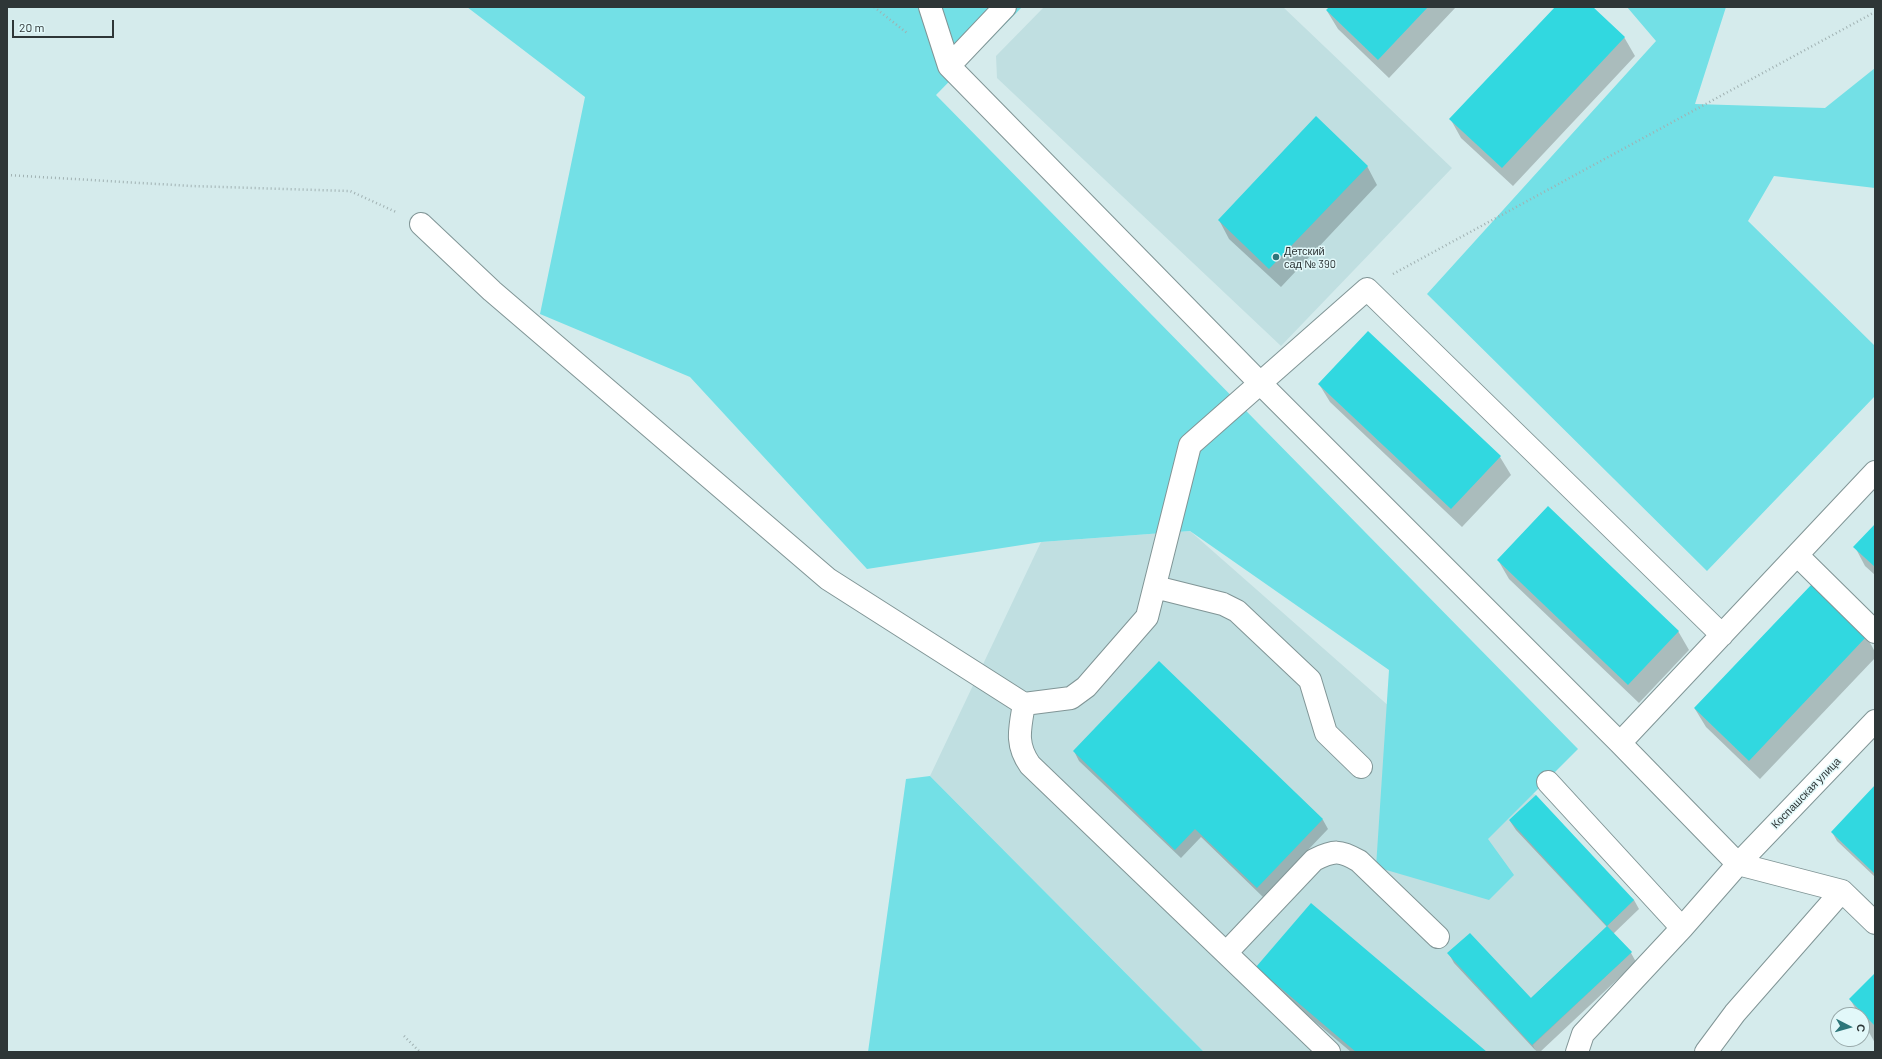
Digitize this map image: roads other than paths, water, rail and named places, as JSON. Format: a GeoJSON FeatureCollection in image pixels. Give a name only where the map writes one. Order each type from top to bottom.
{"type":"FeatureCollection","features":[{"type":"Feature","properties":{"kind":"street"},"geometry":{"type":"LineString","coordinates":[[930,7],[949,66],[1261,384],[1620,743],[1738,864],[1842,891],[1875,923]]}},
{"type":"Feature","properties":{"kind":"street"},"geometry":{"type":"LineString","coordinates":[[949,66],[1005,7]]}},
{"type":"Feature","properties":{"kind":"street"},"geometry":{"type":"LineString","coordinates":[[421,224],[492,291],[828,578],[1024,704],[1071,698],[1086,687],[1147,617],[1190,445],[1367,289],[1722,635]]}},
{"type":"Feature","properties":{"kind":"street"},"geometry":{"type":"LineString","coordinates":[[1620,743],[1875,472]]}},
{"type":"Feature","properties":{"kind":"street"},"geometry":{"type":"LineString","coordinates":[[1797,555],[1875,632]]}},
{"type":"Feature","properties":{"kind":"street"},"geometry":{"type":"LineString","coordinates":[[1155,587],[1223,604],[1241,615],[1310,680],[1326,733],[1361,767]]}},
{"type":"Feature","properties":{"kind":"street"},"geometry":{"type":"LineString","coordinates":[[1024,704],[1019,732],[1019,744],[1023,755],[1030,765],[1329,1052]]}},
{"type":"Feature","properties":{"kind":"street","name":"Коспашская улица"},"geometry":{"type":"LineString","coordinates":[[1577,1052],[1583,1034],[1682,928],[1738,864],[1875,721]]}},
{"type":"Feature","properties":{"kind":"street"},"geometry":{"type":"LineString","coordinates":[[1548,782],[1682,928]]}},
{"type":"Feature","properties":{"kind":"street"},"geometry":{"type":"LineString","coordinates":[[1226,953],[1314,860],[1328,853],[1345,853],[1359,861],[1438,937]]}},
{"type":"Feature","properties":{"kind":"street"},"geometry":{"type":"LineString","coordinates":[[1706,1052],[1735,1013],[1842,891]]}},
{"type":"Feature","properties":{"kind":"place","name":"Детский сад № 390"},"geometry":{"type":"Point","coordinates":[1276,257]}}]}
